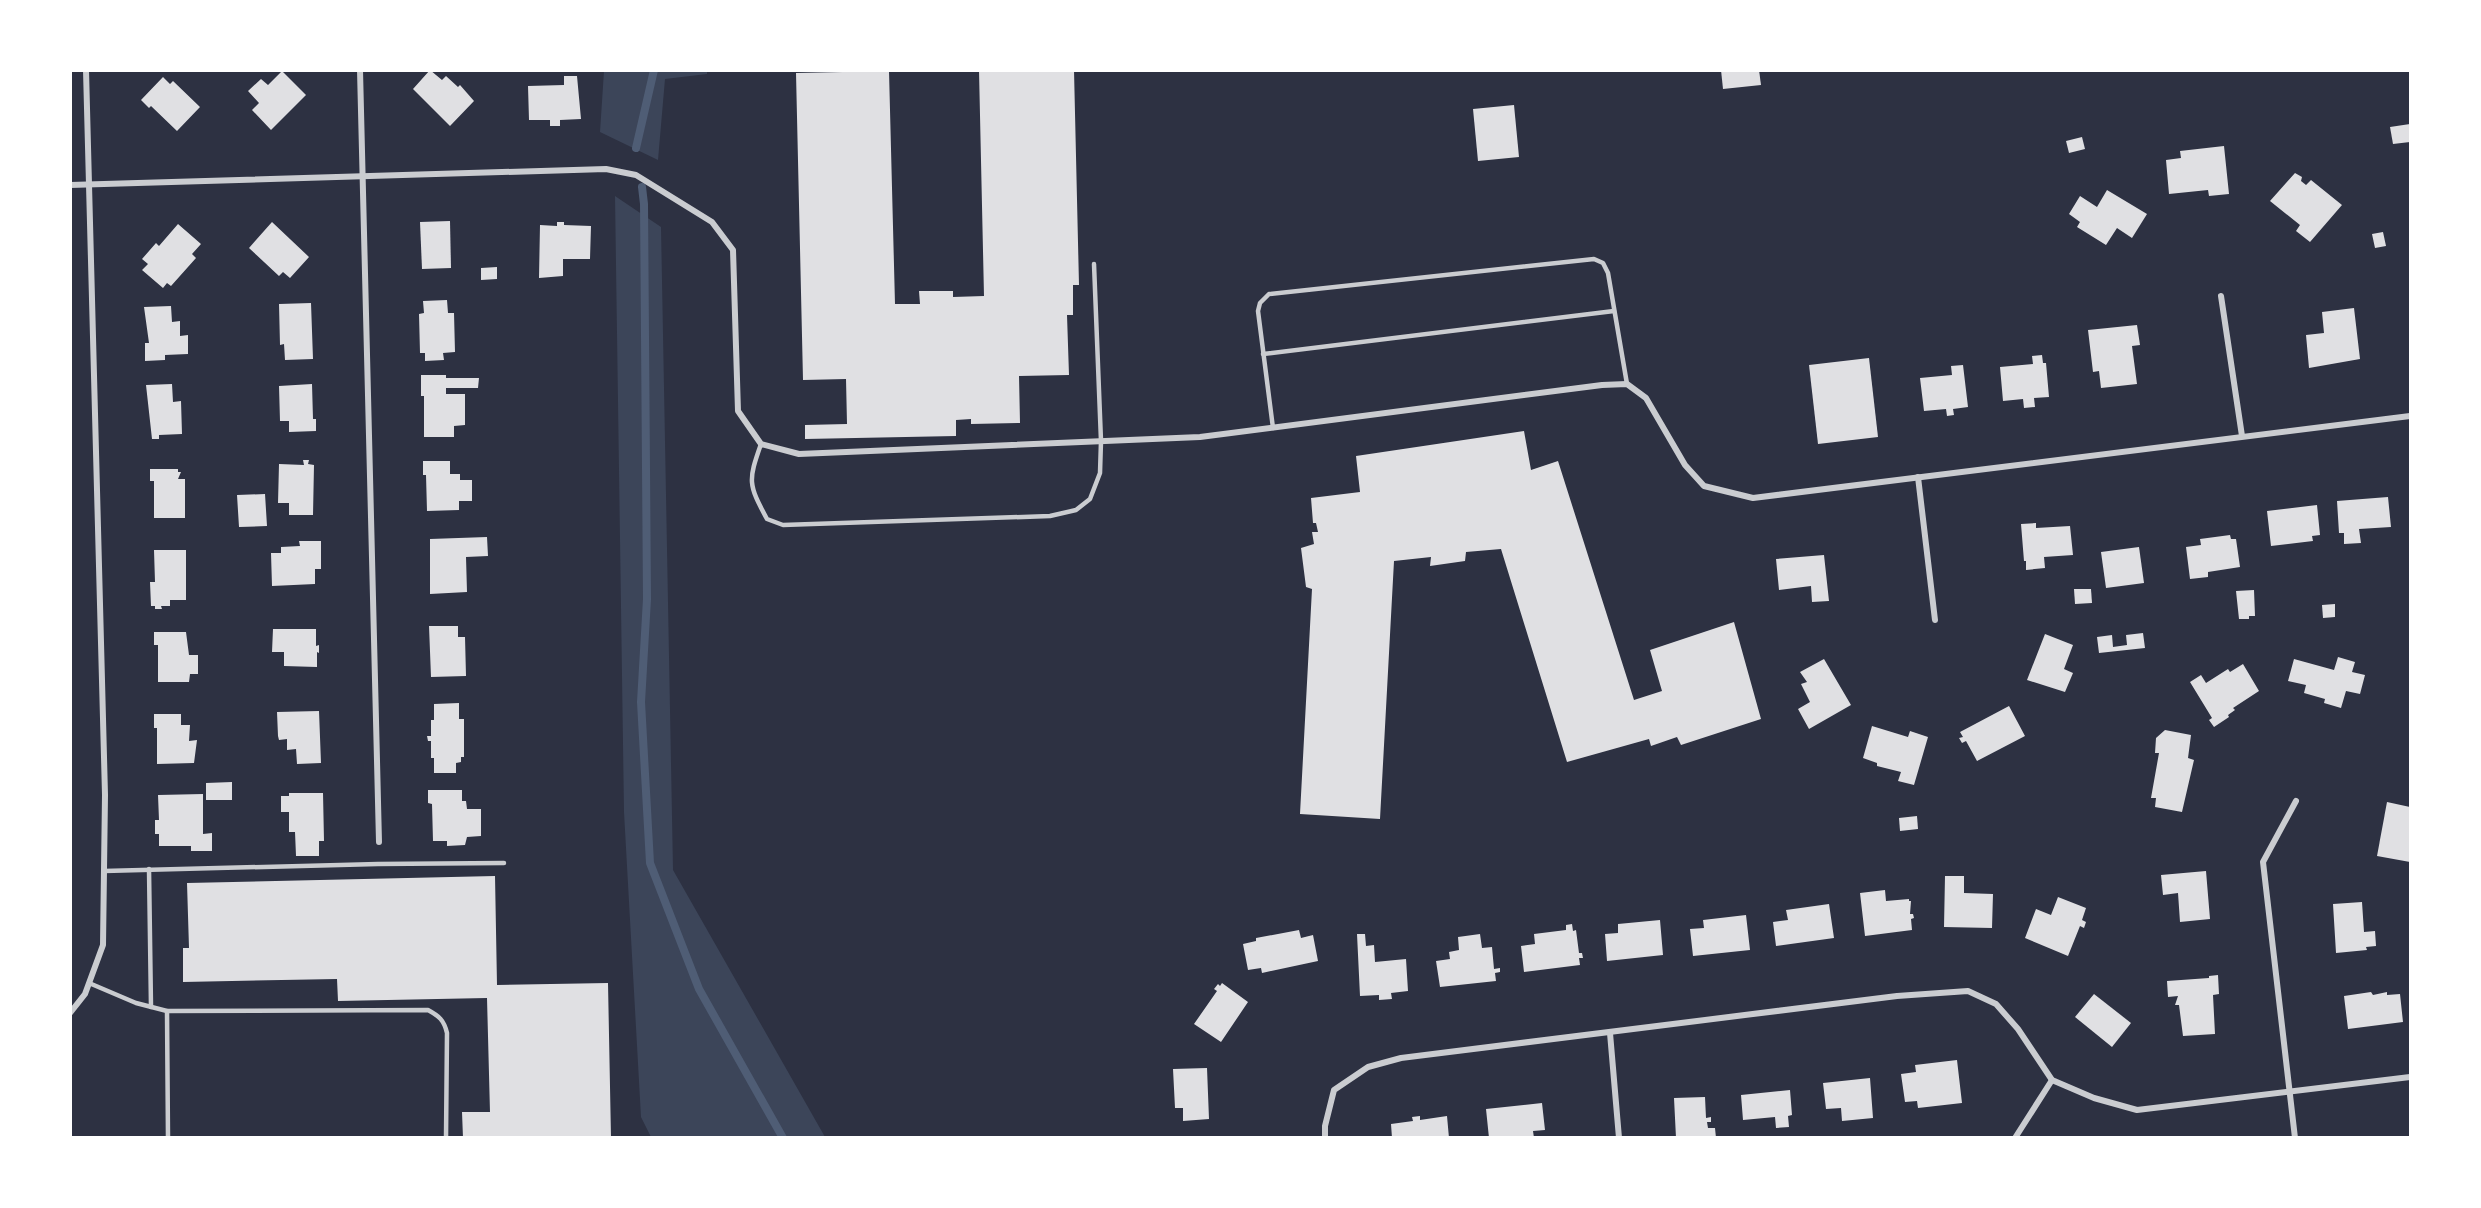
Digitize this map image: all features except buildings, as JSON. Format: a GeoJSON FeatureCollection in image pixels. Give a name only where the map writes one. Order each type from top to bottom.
{"type":"FeatureCollection","features":[{"type":"Feature","properties":{"kind":"street"},"geometry":{"type":"LineString","coordinates":[[70,1013],[85,994],[103,945],[105,795],[86,70]]}},
{"type":"Feature","properties":{"kind":"street"},"geometry":{"type":"LineString","coordinates":[[360,70],[379,842]]}},
{"type":"Feature","properties":{"kind":"street"},"geometry":{"type":"LineString","coordinates":[[70,185],[606,169],[636,175],[712,222],[733,250],[738,411],[761,444],[800,454],[1200,437],[1602,385],[1627,384],[1646,398],[1685,465],[1704,486],[1753,498],[2410,416]]}},
{"type":"Feature","properties":{"kind":"street"},"geometry":{"type":"LineString","coordinates":[[2222,296],[2242,436]]}},
{"type":"Feature","properties":{"kind":"street"},"geometry":{"type":"LineString","coordinates":[[1918,477],[1935,620]]}},
{"type":"Feature","properties":{"kind":"street"},"geometry":{"type":"LineString","coordinates":[[2295,1137],[2263,862],[2296,801]]}},
{"type":"Feature","properties":{"kind":"street"},"geometry":{"type":"LineString","coordinates":[[1325,1137],[1325,1126],[1335,1090],[1368,1066],[1401,1058],[1897,996],[1968,991],[1996,1004],[2018,1029],[2052,1080],[2094,1098],[2137,1110],[2410,1077]]}},
{"type":"Feature","properties":{"kind":"street"},"geometry":{"type":"LineString","coordinates":[[1610,1032],[1619,1137]]}},
{"type":"Feature","properties":{"kind":"street"},"geometry":{"type":"LineString","coordinates":[[2015,1137],[2052,1080]]}},
{"type":"Feature","properties":{"kind":"lane"},"geometry":{"type":"LineString","coordinates":[[1273,428],[1258,311],[1260,303],[1269,294],[1594,259],[1603,263],[1608,273],[1627,384]]}},
{"type":"Feature","properties":{"kind":"lane"},"geometry":{"type":"LineString","coordinates":[[761,444],[750,474],[753,492],[767,519],[783,525],[1050,516],[1076,510],[1090,500],[1100,473],[1101,441],[1094,264]]}},
{"type":"Feature","properties":{"kind":"lane"},"geometry":{"type":"LineString","coordinates":[[1263,354],[1614,310]]}},
{"type":"Feature","properties":{"kind":"lane"},"geometry":{"type":"LineString","coordinates":[[104,871],[504,863]]}},
{"type":"Feature","properties":{"kind":"lane"},"geometry":{"type":"LineString","coordinates":[[150,870],[151,1007]]}},
{"type":"Feature","properties":{"kind":"lane"},"geometry":{"type":"LineString","coordinates":[[89,983],[135,1003],[167,1011],[428,1010],[440,1016],[447,1033],[446,1137]]}},
{"type":"Feature","properties":{"kind":"lane"},"geometry":{"type":"LineString","coordinates":[[167,1011],[168,1137]]}},
{"type":"Feature","properties":{"kind":"shaded area"},"geometry":{"type":"Polygon","coordinates":[[[604,71],[707,71],[707,74],[665,79],[658,160],[600,132],[604,71]]]}},
{"type":"Feature","properties":{"kind":"shaded area"},"geometry":{"type":"Polygon","coordinates":[[[615,196],[661,227],[673,870],[825,1137],[651,1137],[641,1117],[624,812],[615,196]]]}},
{"type":"Feature","properties":{"kind":"waterway"},"geometry":{"type":"LineString","coordinates":[[636,148],[654,70]]}},
{"type":"Feature","properties":{"kind":"waterway"},"geometry":{"type":"LineString","coordinates":[[642,187],[647,599],[641,702],[650,863],[699,989],[783,1138]]}}]}
